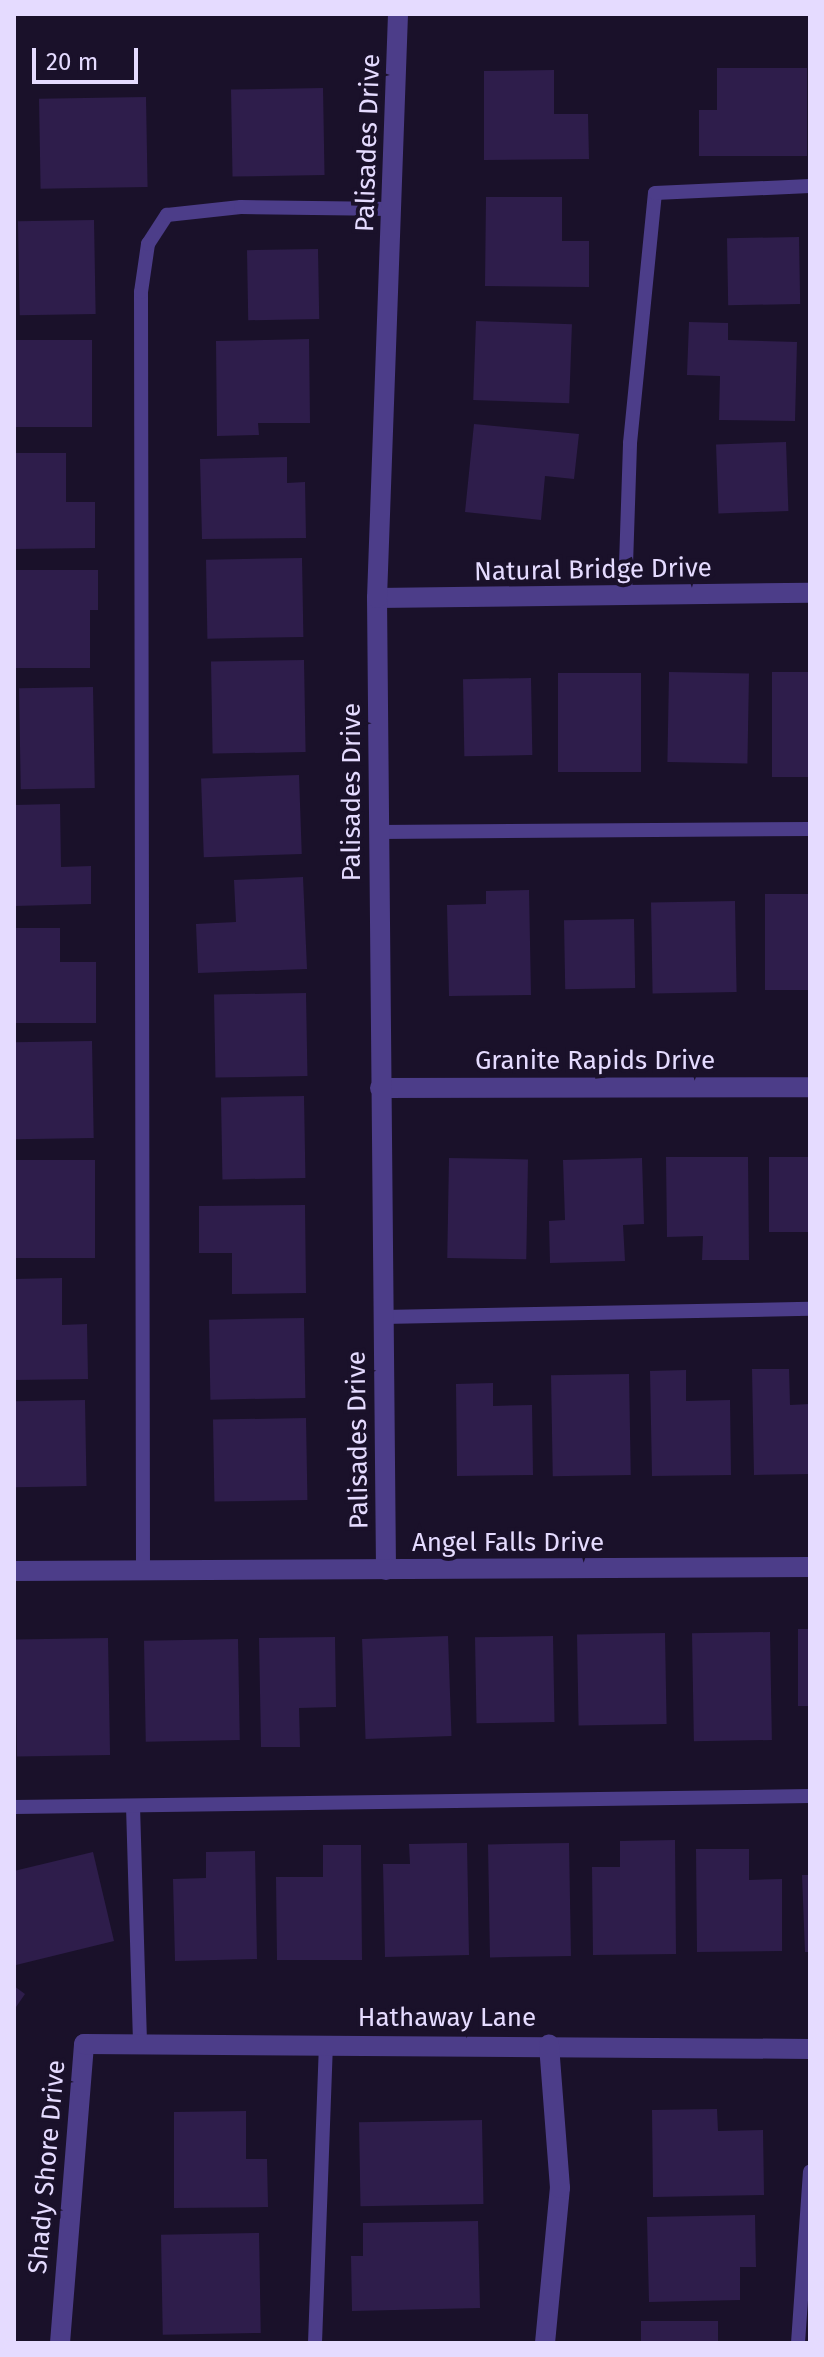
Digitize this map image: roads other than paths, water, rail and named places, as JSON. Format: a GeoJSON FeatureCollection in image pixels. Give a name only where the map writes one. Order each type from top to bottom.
{"type":"FeatureCollection","features":[{"type":"Feature","properties":{"kind":"street","name":"Palisades Drive"},"geometry":{"type":"LineString","coordinates":[[386,1570],[377,598],[398,14]]}},
{"type":"Feature","properties":{"kind":"street","name":"Natural Bridge Drive"},"geometry":{"type":"LineString","coordinates":[[377,598],[810,593]]}},
{"type":"Feature","properties":{"kind":"street","name":"Granite Rapids Drive"},"geometry":{"type":"LineString","coordinates":[[380,1088],[810,1087]]}},
{"type":"Feature","properties":{"kind":"street","name":"Angel Falls Drive"},"geometry":{"type":"LineString","coordinates":[[14,1571],[810,1567]]}},
{"type":"Feature","properties":{"kind":"street","name":"Hathaway Lane"},"geometry":{"type":"LineString","coordinates":[[84,2044],[549,2044],[810,2049]]}},
{"type":"Feature","properties":{"kind":"street","name":"Shady Shore Drive"},"geometry":{"type":"LineString","coordinates":[[60,2343],[84,2044]]}},
{"type":"Feature","properties":{"kind":"street"},"geometry":{"type":"LineString","coordinates":[[545,2343],[560,2188],[549,2044]]}},
{"type":"Feature","properties":{"kind":"lane"},"geometry":{"type":"LineString","coordinates":[[625,595],[630,443],[655,193],[810,186]]}},
{"type":"Feature","properties":{"kind":"lane"},"geometry":{"type":"LineString","coordinates":[[143,1571],[141,292],[148,244],[167,215],[241,207],[392,209]]}},
{"type":"Feature","properties":{"kind":"lane"},"geometry":{"type":"LineString","coordinates":[[379,832],[810,829]]}},
{"type":"Feature","properties":{"kind":"lane"},"geometry":{"type":"LineString","coordinates":[[383,1317],[810,1309]]}},
{"type":"Feature","properties":{"kind":"lane"},"geometry":{"type":"LineString","coordinates":[[14,1807],[810,1796]]}},
{"type":"Feature","properties":{"kind":"lane"},"geometry":{"type":"LineString","coordinates":[[133,1806],[140,2044]]}},
{"type":"Feature","properties":{"kind":"lane"},"geometry":{"type":"LineString","coordinates":[[315,2343],[326,2044]]}},
{"type":"Feature","properties":{"kind":"lane"},"geometry":{"type":"LineString","coordinates":[[798,2343],[810,2171]]}}]}
